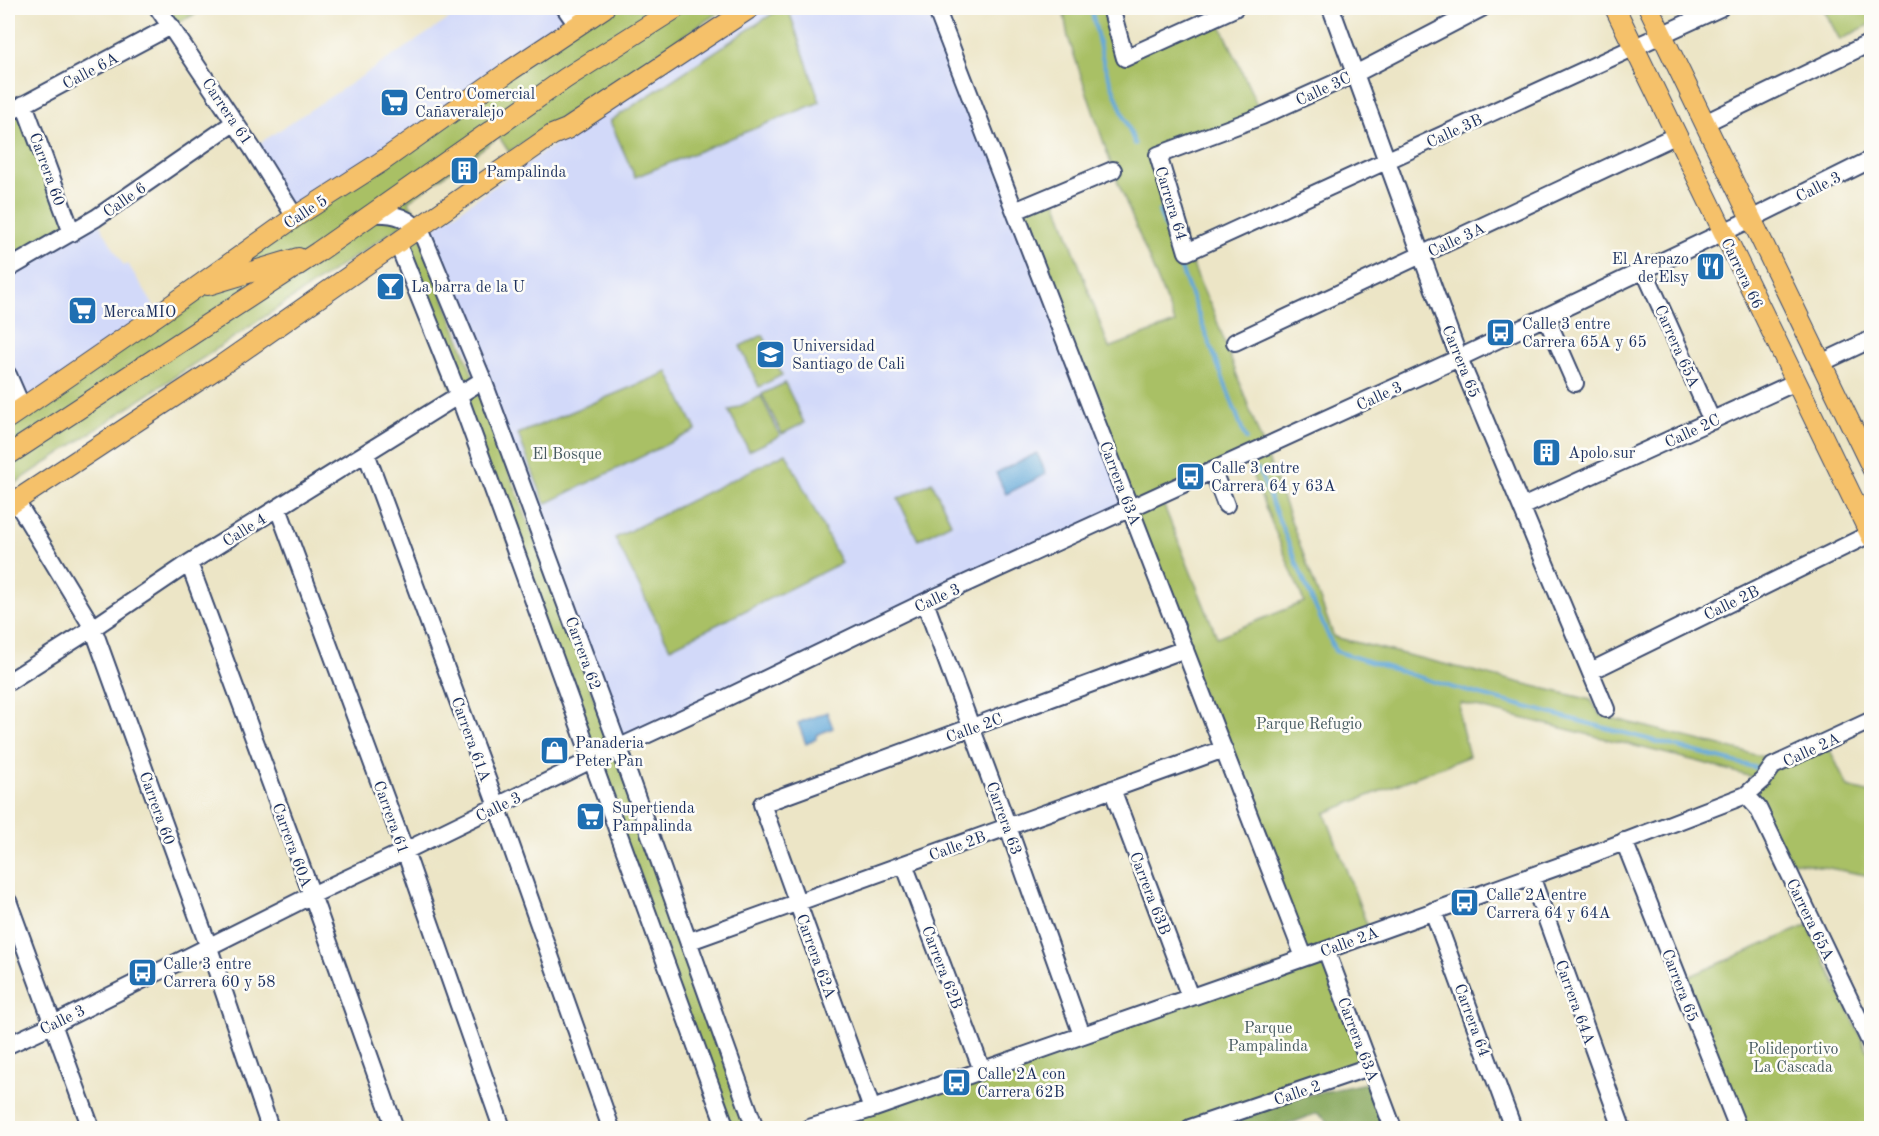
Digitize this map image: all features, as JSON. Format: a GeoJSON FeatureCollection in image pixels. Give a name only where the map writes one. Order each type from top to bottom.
{"type":"FeatureCollection","features":[{"type":"Feature","properties":{"kind":"main road","name":"Calle 5"},"geometry":{"type":"LineString","coordinates":[[15,412],[295,217],[381,162],[604,8]]}},
{"type":"Feature","properties":{"kind":"main road"},"geometry":{"type":"LineString","coordinates":[[8,455],[318,252],[566,78],[676,8]]}},
{"type":"Feature","properties":{"kind":"main road"},"geometry":{"type":"LineString","coordinates":[[552,135],[562,123],[738,8]]}},
{"type":"Feature","properties":{"kind":"main road"},"geometry":{"type":"LineString","coordinates":[[10,501],[218,355],[338,284],[552,135],[567,129],[750,8]]}},
{"type":"Feature","properties":{"kind":"main road","name":"Carrera 66"},"geometry":{"type":"LineString","coordinates":[[1615,8],[1871,535]]}},
{"type":"Feature","properties":{"kind":"main road","name":"Carrera 66"},"geometry":{"type":"LineString","coordinates":[[1649,8],[1872,468]]}},
{"type":"Feature","properties":{"kind":"main road"},"geometry":{"type":"LineString","coordinates":[[194,289],[318,252]]}},
{"type":"Feature","properties":{"kind":"street","name":"Carrera 61"},"geometry":{"type":"LineString","coordinates":[[158,8],[235,122],[295,217]]}},
{"type":"Feature","properties":{"kind":"street"},"geometry":{"type":"LineString","coordinates":[[565,8],[577,26]]}},
{"type":"Feature","properties":{"kind":"street","name":"Carrera 63A"},"geometry":{"type":"LineString","coordinates":[[936,8],[1304,957]]}},
{"type":"Feature","properties":{"kind":"street"},"geometry":{"type":"LineString","coordinates":[[1111,8],[1125,58],[1235,8]]}},
{"type":"Feature","properties":{"kind":"street","name":"Carrera 65"},"geometry":{"type":"LineString","coordinates":[[1331,8],[1459,358],[1606,709]]}},
{"type":"Feature","properties":{"kind":"street","name":"Calle 3C"},"geometry":{"type":"LineString","coordinates":[[1158,155],[1262,116],[1355,74],[1482,8]]}},
{"type":"Feature","properties":{"kind":"street","name":"Calle 3B"},"geometry":{"type":"LineString","coordinates":[[1187,252],[1720,8]]}},
{"type":"Feature","properties":{"kind":"street","name":"Calle 6A"},"geometry":{"type":"LineString","coordinates":[[8,113],[171,26]]}},
{"type":"Feature","properties":{"kind":"street"},"geometry":{"type":"LineString","coordinates":[[1705,123],[1872,42]]}},
{"type":"Feature","properties":{"kind":"street","name":"Carrera 60"},"geometry":{"type":"LineString","coordinates":[[24,104],[72,233]]}},
{"type":"Feature","properties":{"kind":"street","name":"Calle 6"},"geometry":{"type":"LineString","coordinates":[[8,269],[72,233],[235,122]]}},
{"type":"Feature","properties":{"kind":"street","name":"Calle 3A"},"geometry":{"type":"LineString","coordinates":[[1235,342],[1677,135]]}},
{"type":"Feature","properties":{"kind":"street","name":"Carrera 64"},"geometry":{"type":"LineString","coordinates":[[1158,155],[1187,252]]}},
{"type":"Feature","properties":{"kind":"street","name":"Calle 3"},"geometry":{"type":"LineString","coordinates":[[8,1045],[208,945],[592,760],[925,602],[1459,358],[1872,159]]}},
{"type":"Feature","properties":{"kind":"street"},"geometry":{"type":"LineString","coordinates":[[1016,211],[1113,170]]}},
{"type":"Feature","properties":{"kind":"street"},"geometry":{"type":"LineString","coordinates":[[373,214],[398,215],[409,220],[418,229]]}},
{"type":"Feature","properties":{"kind":"street","name":"Carrera 62"},"geometry":{"type":"LineString","coordinates":[[418,229],[423,236],[483,380],[690,941],[755,1128]]}},
{"type":"Feature","properties":{"kind":"street","name":"Carrera 62"},"geometry":{"type":"LineString","coordinates":[[397,242],[459,396],[726,1128]]}},
{"type":"Feature","properties":{"kind":"street","name":"Carrera 65A"},"geometry":{"type":"LineString","coordinates":[[1644,270],[1712,421]]}},
{"type":"Feature","properties":{"kind":"street"},"geometry":{"type":"LineString","coordinates":[[1546,317],[1575,383]]}},
{"type":"Feature","properties":{"kind":"street"},"geometry":{"type":"LineString","coordinates":[[1821,363],[1872,339]]}},
{"type":"Feature","properties":{"kind":"street"},"geometry":{"type":"LineString","coordinates":[[8,375],[15,412]]}},
{"type":"Feature","properties":{"kind":"street","name":"Calle 4"},"geometry":{"type":"LineString","coordinates":[[8,682],[189,563],[483,380]]}},
{"type":"Feature","properties":{"kind":"street","name":"Calle 2C"},"geometry":{"type":"LineString","coordinates":[[1522,507],[1796,382]]}},
{"type":"Feature","properties":{"kind":"street","name":"Carrera 61A"},"geometry":{"type":"LineString","coordinates":[[366,453],[497,806],[611,1128]]}},
{"type":"Feature","properties":{"kind":"street"},"geometry":{"type":"LineString","coordinates":[[1213,471],[1226,505]]}},
{"type":"Feature","properties":{"kind":"street","name":"Carrera 60"},"geometry":{"type":"LineString","coordinates":[[10,501],[93,628],[208,945],[270,1128]]}},
{"type":"Feature","properties":{"kind":"street","name":"Carrera 61"},"geometry":{"type":"LineString","coordinates":[[278,508],[405,851],[502,1128]]}},
{"type":"Feature","properties":{"kind":"street","name":"Calle 2B"},"geometry":{"type":"LineString","coordinates":[[1590,671],[1871,535]]}},
{"type":"Feature","properties":{"kind":"street","name":"Carrera 60A"},"geometry":{"type":"LineString","coordinates":[[189,563],[312,895],[395,1128]]}},
{"type":"Feature","properties":{"kind":"street","name":"Carrera 63"},"geometry":{"type":"LineString","coordinates":[[925,602],[1082,1035]]}},
{"type":"Feature","properties":{"kind":"street","name":"Calle 2C"},"geometry":{"type":"LineString","coordinates":[[762,804],[1185,649]]}},
{"type":"Feature","properties":{"kind":"street","name":"Calle 2A"},"geometry":{"type":"LineString","coordinates":[[809,1128],[872,1109],[1326,950],[1746,795],[1763,780],[1773,766],[1872,720]]}},
{"type":"Feature","properties":{"kind":"street","name":"Calle 2B"},"geometry":{"type":"LineString","coordinates":[[690,941],[1224,749]]}},
{"type":"Feature","properties":{"kind":"street","name":"Carrera 63B"},"geometry":{"type":"LineString","coordinates":[[1112,789],[1190,997]]}},
{"type":"Feature","properties":{"kind":"street","name":"Carrera 65A"},"geometry":{"type":"LineString","coordinates":[[1746,795],[1758,808],[1872,1046]]}},
{"type":"Feature","properties":{"kind":"street","name":"Carrera 62A"},"geometry":{"type":"LineString","coordinates":[[762,804],[872,1109]]}},
{"type":"Feature","properties":{"kind":"street","name":"Carrera 65"},"geometry":{"type":"LineString","coordinates":[[1624,841],[1738,1128]]}},
{"type":"Feature","properties":{"kind":"street","name":"Carrera 62B"},"geometry":{"type":"LineString","coordinates":[[904,864],[982,1070]]}},
{"type":"Feature","properties":{"kind":"street","name":"Carrera 64A"},"geometry":{"type":"LineString","coordinates":[[1531,876],[1622,1128]]}},
{"type":"Feature","properties":{"kind":"street"},"geometry":{"type":"LineString","coordinates":[[8,901],[91,1128]]}},
{"type":"Feature","properties":{"kind":"street","name":"Carrera 64"},"geometry":{"type":"LineString","coordinates":[[1433,911],[1513,1128]]}},
{"type":"Feature","properties":{"kind":"street","name":"Carrera 63A"},"geometry":{"type":"LineString","coordinates":[[1326,950],[1393,1128]]}},
{"type":"Feature","properties":{"kind":"street","name":"Calle 2"},"geometry":{"type":"LineString","coordinates":[[1190,1128],[1369,1067]]}},
{"type":"Feature","properties":{"kind":"shaded area","name":"Centro Comercial Cañaveralejo"},"geometry":{"type":"Polygon","coordinates":[[[466,8],[565,8],[577,25],[295,217],[252,148],[466,8]]]}},
{"type":"Feature","properties":{"kind":"shaded area","name":"Universidad Santiago de Cali"},"geometry":{"type":"Polygon","coordinates":[[[750,8],[936,8],[1131,508],[619,748],[423,236],[750,8]]]}},
{"type":"Feature","properties":{"kind":"shaded area","name":"MercaMIO"},"geometry":{"type":"Polygon","coordinates":[[[96,218],[124,266],[128,264],[159,314],[22,407],[8,375],[8,269],[96,218]]]}},
{"type":"Feature","properties":{"kind":"green space"},"geometry":{"type":"Polygon","coordinates":[[[158,8],[207,8],[171,26],[158,8]]]}},
{"type":"Feature","properties":{"kind":"green space"},"geometry":{"type":"Polygon","coordinates":[[[604,8],[725,8],[509,152],[499,137],[408,201],[417,215],[8,488],[8,418],[604,8]]]}},
{"type":"Feature","properties":{"kind":"green space"},"geometry":{"type":"Polygon","coordinates":[[[781,8],[788,8],[820,102],[635,177],[610,121],[781,8]]]}},
{"type":"Feature","properties":{"kind":"green space","name":"Parque Refugio"},"geometry":{"type":"Polygon","coordinates":[[[1063,8],[1111,8],[1125,58],[1217,16],[1262,116],[1158,155],[1187,252],[1211,305],[1334,637],[1591,700],[1600,715],[1783,762],[1826,742],[1848,787],[1871,793],[1871,876],[1782,859],[1746,795],[1762,780],[1700,762],[1460,703],[1460,721],[1469,756],[1325,813],[1370,933],[1326,950],[1369,1067],[1190,1128],[809,1128],[1304,957],[1015,211],[1054,195],[1109,348],[1175,323],[1113,170],[1068,37],[1063,8]],[[1245,457],[1160,496],[1217,637],[1304,602],[1245,457]]]}},
{"type":"Feature","properties":{"kind":"green space"},"geometry":{"type":"Polygon","coordinates":[[[1823,8],[1871,8],[1871,27],[1870,24],[1840,40],[1823,8]]]}},
{"type":"Feature","properties":{"kind":"green space"},"geometry":{"type":"Polygon","coordinates":[[[24,104],[72,233],[8,269],[8,113],[24,104]]]}},
{"type":"Feature","properties":{"kind":"green space"},"geometry":{"type":"Polygon","coordinates":[[[418,229],[755,1128],[726,1128],[397,242],[418,229]]]}},
{"type":"Feature","properties":{"kind":"green space"},"geometry":{"type":"Polygon","coordinates":[[[763,335],[782,375],[759,387],[740,346],[763,335]]]}},
{"type":"Feature","properties":{"kind":"green space","name":"El Bosque"},"geometry":{"type":"Polygon","coordinates":[[[668,372],[696,430],[545,504],[518,434],[668,372]]]}},
{"type":"Feature","properties":{"kind":"green space"},"geometry":{"type":"Polygon","coordinates":[[[785,383],[804,423],[782,434],[762,394],[785,383]]]}},
{"type":"Feature","properties":{"kind":"green space"},"geometry":{"type":"Polygon","coordinates":[[[761,396],[780,436],[749,451],[729,411],[761,396]]]}},
{"type":"Feature","properties":{"kind":"green space"},"geometry":{"type":"Polygon","coordinates":[[[786,453],[841,563],[670,648],[615,538],[786,453]]]}},
{"type":"Feature","properties":{"kind":"green space"},"geometry":{"type":"Polygon","coordinates":[[[932,482],[951,523],[918,540],[898,499],[932,482]]]}},
{"type":"Feature","properties":{"kind":"green space","name":"Polideportivo La Cascada"},"geometry":{"type":"Polygon","coordinates":[[[1808,925],[1871,1058],[1871,1128],[1746,1128],[1686,978],[1808,925]]]}},
{"type":"Feature","properties":{"kind":"green space"},"geometry":{"type":"Polygon","coordinates":[[[1366,1083],[1384,1128],[1332,1128],[1332,1125],[1317,1113],[1279,1128],[1212,1128],[1303,1096],[1366,1083]]]}},
{"type":"Feature","properties":{"kind":"water"},"geometry":{"type":"Polygon","coordinates":[[[1037,453],[1046,474],[1006,494],[996,473],[1037,453]]]}},
{"type":"Feature","properties":{"kind":"water"},"geometry":{"type":"Polygon","coordinates":[[[827,712],[833,728],[816,735],[816,739],[806,744],[798,723],[827,712]]]}},
{"type":"Feature","properties":{"kind":"waterway"},"geometry":{"type":"LineString","coordinates":[[1091,8],[1104,65],[1135,144]]}},
{"type":"Feature","properties":{"kind":"waterway"},"geometry":{"type":"LineString","coordinates":[[1159,211],[1246,439]]}},
{"type":"Feature","properties":{"kind":"waterway"},"geometry":{"type":"LineString","coordinates":[[1258,469],[1335,651],[1451,687],[1757,768]]}},
{"type":"Feature","properties":{"kind":"place","name":"Centro Comercial Cañaveralejo"},"geometry":{"type":"Point","coordinates":[394,102]}},
{"type":"Feature","properties":{"kind":"place","name":"Pampalinda"},"geometry":{"type":"Point","coordinates":[465,171]}},
{"type":"Feature","properties":{"kind":"place","name":"El Arepazo de Elsy"},"geometry":{"type":"Point","coordinates":[1710,267]}},
{"type":"Feature","properties":{"kind":"place","name":"La barra de la U"},"geometry":{"type":"Point","coordinates":[390,286]}},
{"type":"Feature","properties":{"kind":"place","name":"MercaMIO"},"geometry":{"type":"Point","coordinates":[82,311]}},
{"type":"Feature","properties":{"kind":"place","name":"Calle 3 entre Carrera 65A y 65"},"geometry":{"type":"Point","coordinates":[1501,332]}},
{"type":"Feature","properties":{"kind":"place","name":"Universidad Santiago de Cali"},"geometry":{"type":"Point","coordinates":[771,354]}},
{"type":"Feature","properties":{"kind":"place","name":"Apolo sur"},"geometry":{"type":"Point","coordinates":[1547,452]}},
{"type":"Feature","properties":{"kind":"place","name":"Calle 3 entre Carrera 64 y 63A"},"geometry":{"type":"Point","coordinates":[1190,476]}},
{"type":"Feature","properties":{"kind":"place","name":"Panaderia Peter Pan"},"geometry":{"type":"Point","coordinates":[554,751]}},
{"type":"Feature","properties":{"kind":"place","name":"Supertienda Pampalinda"},"geometry":{"type":"Point","coordinates":[591,816]}},
{"type":"Feature","properties":{"kind":"place","name":"Calle 2A entre Carrera 64 y 64A"},"geometry":{"type":"Point","coordinates":[1465,903]}},
{"type":"Feature","properties":{"kind":"place","name":"Calle 3 entre Carrera 60 y 58"},"geometry":{"type":"Point","coordinates":[142,972]}},
{"type":"Feature","properties":{"kind":"place","name":"Calle 2A con Carrera 62B"},"geometry":{"type":"Point","coordinates":[956,1082]}},
{"type":"Feature","properties":{"kind":"park label","name":"Parque Pampalinda"},"geometry":{"type":"Point","coordinates":[1268,1036]}}]}
